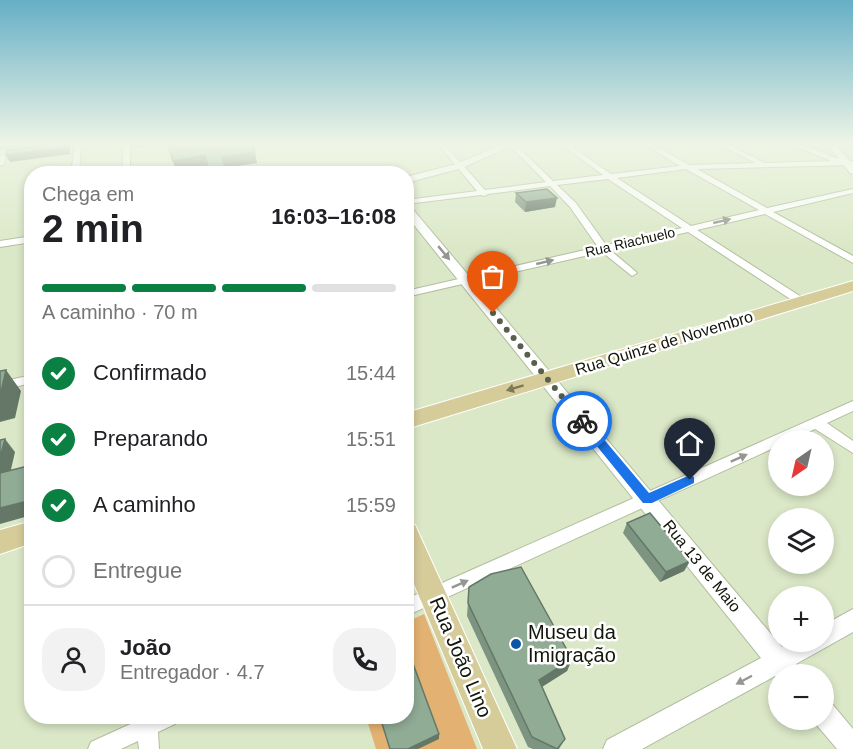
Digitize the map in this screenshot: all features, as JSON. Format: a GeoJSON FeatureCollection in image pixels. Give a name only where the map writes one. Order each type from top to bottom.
{"type":"FeatureCollection","features":[{"type":"Feature","properties":{"kind":"main road","name":"Rua Quinze de Novembro"},"geometry":{"type":"LineString","coordinates":[[414,419],[853,286]]}},
{"type":"Feature","properties":{"kind":"main road"},"geometry":{"type":"LineString","coordinates":[[0,542],[24,534]]}},
{"type":"Feature","properties":{"kind":"main road","name":"Rua João Lino"},"geometry":{"type":"LineString","coordinates":[[414,549],[500,749]]}},
{"type":"Feature","properties":{"kind":"street"},"geometry":{"type":"LineString","coordinates":[[471,179],[484,194]]}},
{"type":"Feature","properties":{"kind":"street"},"geometry":{"type":"LineString","coordinates":[[547,179],[573,205],[604,249],[632,273]]}},
{"type":"Feature","properties":{"kind":"street"},"geometry":{"type":"LineString","coordinates":[[414,201],[596,179]]}},
{"type":"Feature","properties":{"kind":"street"},"geometry":{"type":"LineString","coordinates":[[613,179],[802,302]]}},
{"type":"Feature","properties":{"kind":"street"},"geometry":{"type":"LineString","coordinates":[[707,179],[853,260]]}},
{"type":"Feature","properties":{"kind":"street","name":"Rua Riachuelo"},"geometry":{"type":"LineString","coordinates":[[414,292],[853,191]]}},
{"type":"Feature","properties":{"kind":"street","name":"Rua 13 de Maio"},"geometry":{"type":"LineString","coordinates":[[414,218],[782,664]]}},
{"type":"Feature","properties":{"kind":"street"},"geometry":{"type":"LineString","coordinates":[[0,244],[24,240]]}},
{"type":"Feature","properties":{"kind":"street"},"geometry":{"type":"LineString","coordinates":[[0,386],[24,381]]}},
{"type":"Feature","properties":{"kind":"street"},"geometry":{"type":"LineString","coordinates":[[414,604],[853,406]]}},
{"type":"Feature","properties":{"kind":"street"},"geometry":{"type":"LineString","coordinates":[[816,423],[853,448]]}},
{"type":"Feature","properties":{"kind":"street"},"geometry":{"type":"LineString","coordinates":[[834,631],[853,620]]}},
{"type":"Feature","properties":{"kind":"street"},"geometry":{"type":"LineString","coordinates":[[789,664],[803,652]]}},
{"type":"Feature","properties":{"kind":"street"},"geometry":{"type":"LineString","coordinates":[[616,749],[768,676]]}},
{"type":"Feature","properties":{"kind":"street"},"geometry":{"type":"LineString","coordinates":[[98,749],[144,724]]}},
{"type":"Feature","properties":{"kind":"street"},"geometry":{"type":"LineString","coordinates":[[148,724],[149,749]]}},
{"type":"Feature","properties":{"kind":"street"},"geometry":{"type":"LineString","coordinates":[[834,726],[853,749]]}},
{"type":"Feature","properties":{"kind":"shaded area"},"geometry":{"type":"Polygon","coordinates":[[[424,614],[477,749],[376,749],[368,724],[414,724],[414,619],[424,614]]]}},
{"type":"Feature","properties":{"kind":"building"},"geometry":{"type":"Polygon","coordinates":[[[547,189],[557,198],[526,202],[516,193],[547,189]]]}},
{"type":"Feature","properties":{"kind":"building"},"geometry":{"type":"Polygon","coordinates":[[[6,370],[0,396],[0,371],[6,370]]]}},
{"type":"Feature","properties":{"kind":"building"},"geometry":{"type":"Polygon","coordinates":[[[5,439],[0,458],[0,440],[5,439]]]}},
{"type":"Feature","properties":{"kind":"building"},"geometry":{"type":"Polygon","coordinates":[[[24,467],[24,502],[0,508],[0,473],[24,467]]]}},
{"type":"Feature","properties":{"kind":"building"},"geometry":{"type":"Polygon","coordinates":[[[650,513],[690,561],[666,572],[627,523],[650,513]]]}},
{"type":"Feature","properties":{"kind":"building","name":"Museu da Imigração"},"geometry":{"type":"Polygon","coordinates":[[[521,567],[572,659],[539,680],[565,739],[557,749],[532,737],[468,603],[469,587],[491,574],[521,567]]]}},
{"type":"Feature","properties":{"kind":"building"},"geometry":{"type":"Polygon","coordinates":[[[414,666],[439,734],[408,749],[390,749],[382,724],[414,724],[414,666]]]}},
{"type":"Feature","properties":{"kind":"way so far"},"geometry":{"type":"LineString","coordinates":[[493,313],[582,421]]}},
{"type":"Feature","properties":{"kind":"place","name":"Museu da Imigração"},"geometry":{"type":"Point","coordinates":[516,644]}},
{"type":"Feature","properties":{"kind":"route"},"geometry":{"type":"LineString","coordinates":[[582,421],[647,499],[690,480]]}}]}
